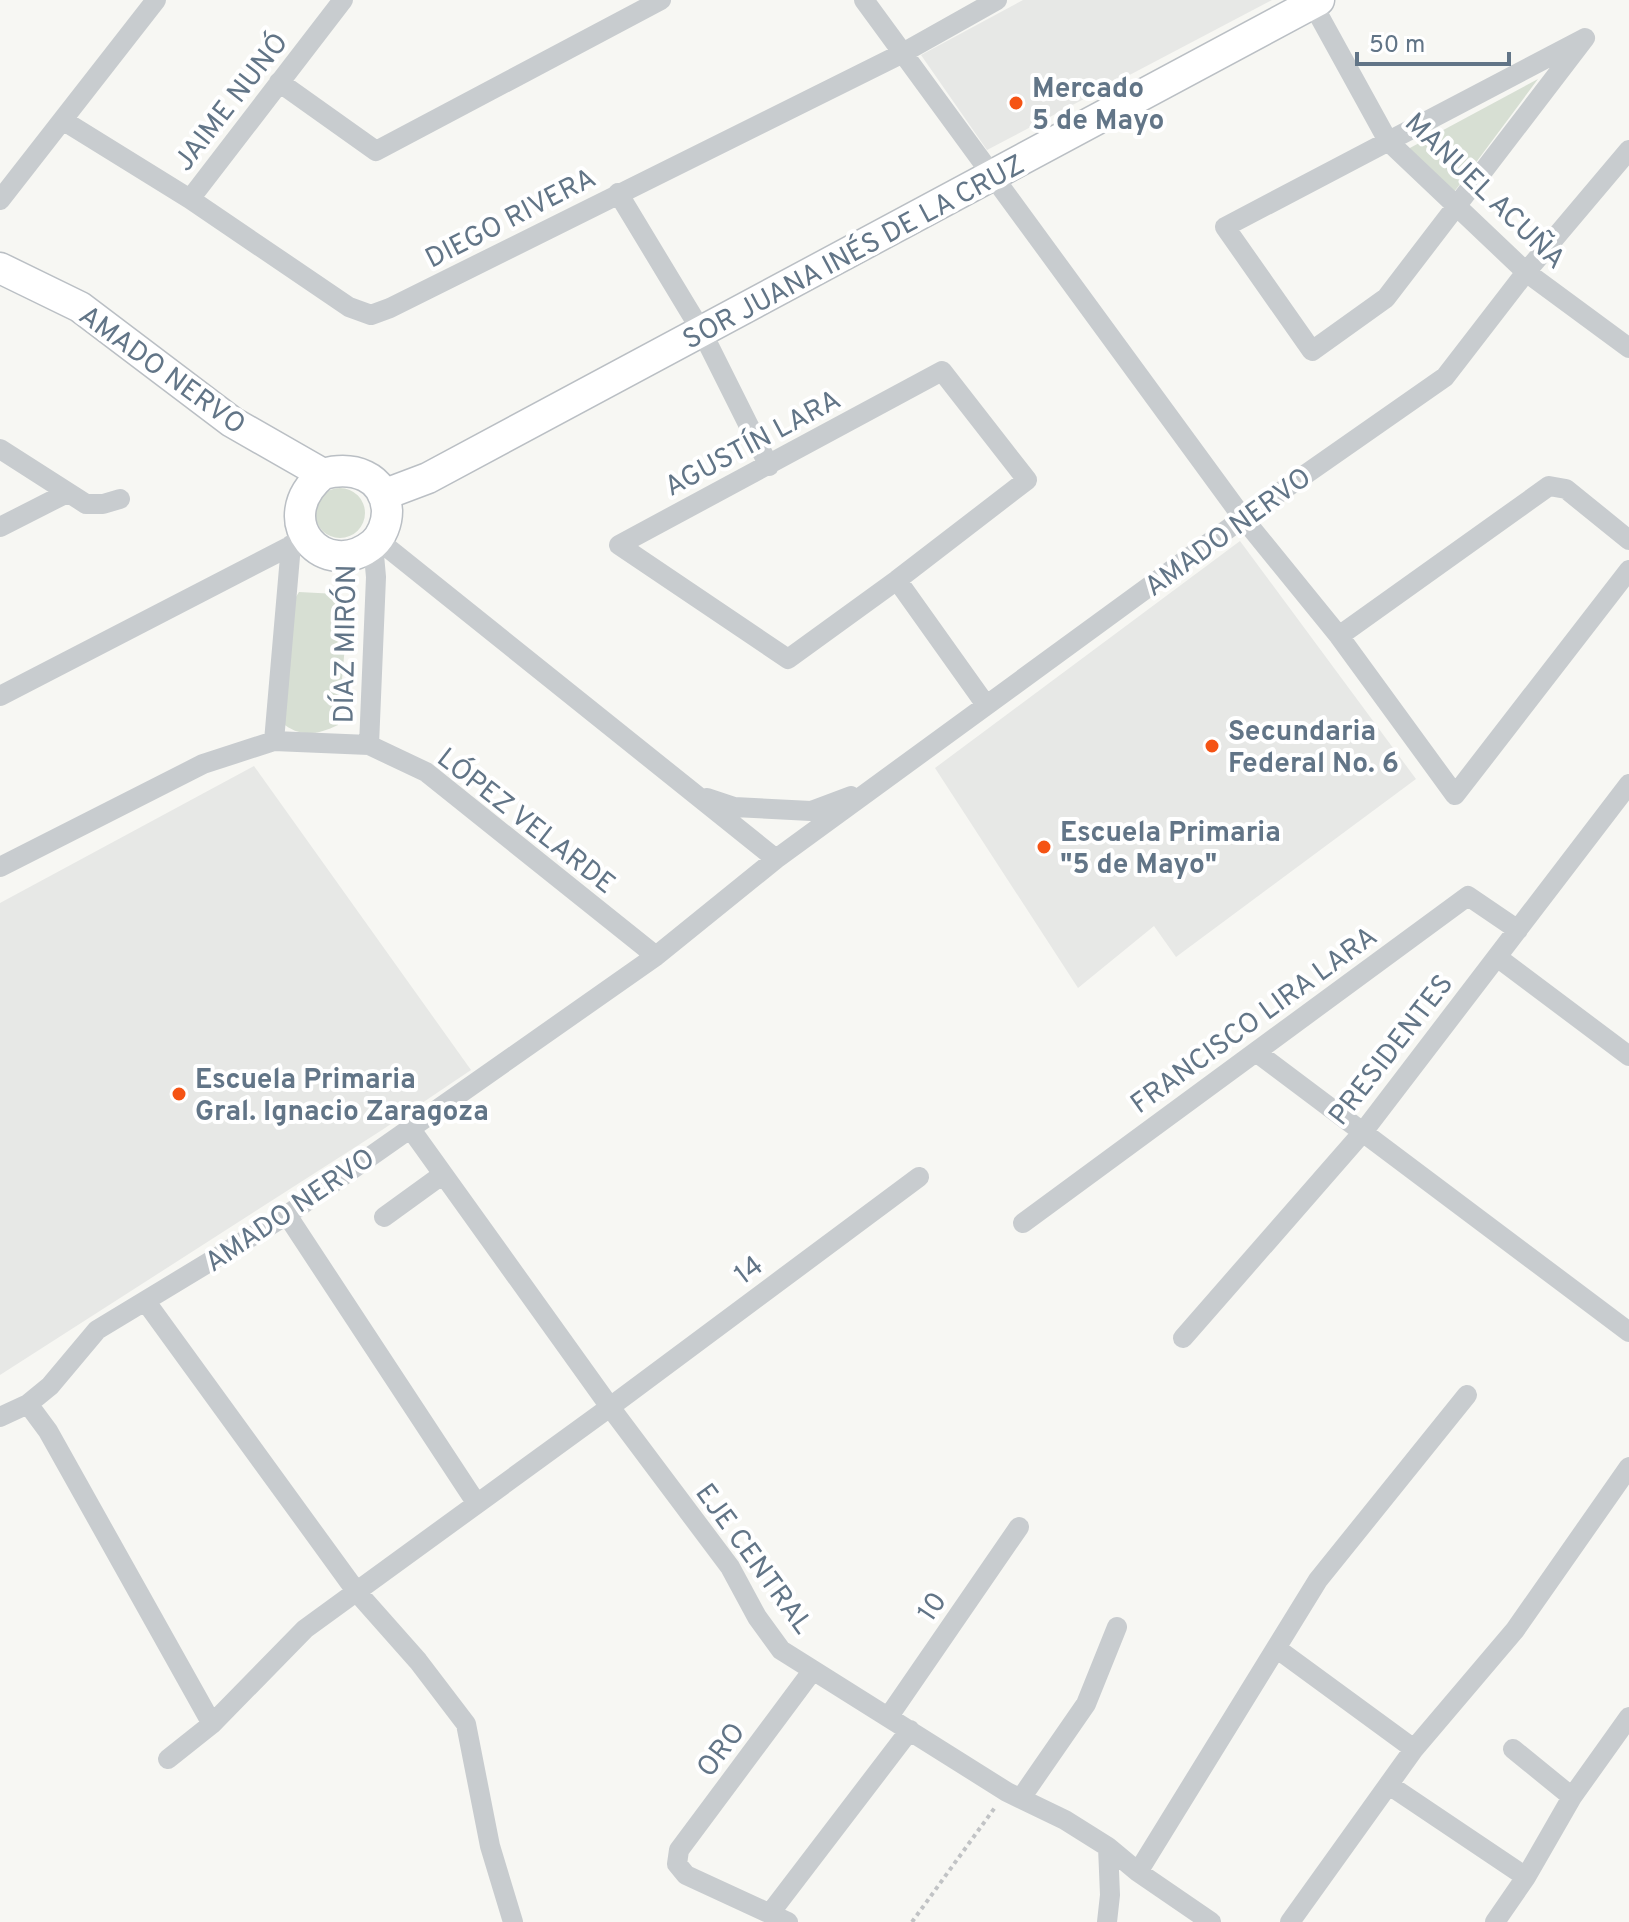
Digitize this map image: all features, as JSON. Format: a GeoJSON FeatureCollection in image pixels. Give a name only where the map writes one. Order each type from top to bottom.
{"type":"FeatureCollection","features":[{"type":"Feature","properties":{"kind":"main road","name":"SOR JUANA INÉS DE LA CRUZ"},"geometry":{"type":"LineString","coordinates":[[383,495],[428,478],[1316,2]]}},
{"type":"Feature","properties":{"kind":"main road","name":"AMADO NERVO"},"geometry":{"type":"LineString","coordinates":[[0,268],[80,307],[232,422],[323,474],[340,469],[357,472],[373,481],[383,495]]}},
{"type":"Feature","properties":{"kind":"main road"},"geometry":{"type":"LineString","coordinates":[[323,474],[309,486],[301,502],[299,542],[326,554],[345,557],[363,552],[375,542],[385,525],[387,510],[383,495]]}},
{"type":"Feature","properties":{"kind":"street"},"geometry":{"type":"LineString","coordinates":[[0,200],[156,0]]}},
{"type":"Feature","properties":{"kind":"street","name":"JAIME NUNÓ"},"geometry":{"type":"LineString","coordinates":[[190,199],[343,0]]}},
{"type":"Feature","properties":{"kind":"street"},"geometry":{"type":"LineString","coordinates":[[279,82],[376,151],[661,0]]}},
{"type":"Feature","properties":{"kind":"street"},"geometry":{"type":"LineString","coordinates":[[864,0],[1243,518],[1339,636],[1455,795],[1629,570]]}},
{"type":"Feature","properties":{"kind":"street","name":"DIEGO RIVERA"},"geometry":{"type":"LineString","coordinates":[[64,121],[190,199],[349,307],[371,315],[901,54],[997,0]]}},
{"type":"Feature","properties":{"kind":"street","name":"MANUEL ACUÑA"},"geometry":{"type":"LineString","coordinates":[[1316,2],[1388,141],[1526,272],[1629,348]]}},
{"type":"Feature","properties":{"kind":"street"},"geometry":{"type":"LineString","coordinates":[[1585,38],[1386,298],[1312,351],[1225,227],[1388,141],[1585,38]]}},
{"type":"Feature","properties":{"kind":"street","name":"AMADO NERVO"},"geometry":{"type":"LineString","coordinates":[[0,1417],[28,1404],[50,1386],[97,1330],[287,1215],[656,956],[776,859],[1243,518],[1445,377],[1526,272],[1627,158]]}},
{"type":"Feature","properties":{"kind":"street"},"geometry":{"type":"LineString","coordinates":[[618,193],[702,332],[769,466]]}},
{"type":"Feature","properties":{"kind":"street","name":"AGUSTÍN LARA"},"geometry":{"type":"LineString","coordinates":[[942,371],[1027,480],[788,659],[619,545],[769,466],[942,371]]}},
{"type":"Feature","properties":{"kind":"street"},"geometry":{"type":"LineString","coordinates":[[0,449],[86,504],[103,504],[120,499]]}},
{"type":"Feature","properties":{"kind":"street"},"geometry":{"type":"LineString","coordinates":[[1339,636],[1549,486],[1566,489],[1629,540]]}},
{"type":"Feature","properties":{"kind":"street"},"geometry":{"type":"LineString","coordinates":[[0,527],[67,493]]}},
{"type":"Feature","properties":{"kind":"street"},"geometry":{"type":"LineString","coordinates":[[0,696],[299,542]]}},
{"type":"Feature","properties":{"kind":"street","name":"DÍAZ MIRÓN"},"geometry":{"type":"LineString","coordinates":[[274,741],[299,542]]}},
{"type":"Feature","properties":{"kind":"street"},"geometry":{"type":"LineString","coordinates":[[375,542],[776,859]]}},
{"type":"Feature","properties":{"kind":"street","name":"DÍAZ MIRÓN"},"geometry":{"type":"LineString","coordinates":[[369,745],[375,542]]}},
{"type":"Feature","properties":{"kind":"street"},"geometry":{"type":"LineString","coordinates":[[897,580],[986,705]]}},
{"type":"Feature","properties":{"kind":"street","name":"LÓPEZ VELARDE"},"geometry":{"type":"LineString","coordinates":[[0,867],[203,764],[274,741],[369,745],[426,772],[656,956]]}},
{"type":"Feature","properties":{"kind":"street","name":"PRESIDENTES"},"geometry":{"type":"LineString","coordinates":[[1183,1338],[1363,1132],[1629,784]]}},
{"type":"Feature","properties":{"kind":"street"},"geometry":{"type":"LineString","coordinates":[[694,794],[734,807],[811,811],[874,788]]}},
{"type":"Feature","properties":{"kind":"street","name":"FRANCISCO LIRA LARA"},"geometry":{"type":"LineString","coordinates":[[1023,1223],[1468,896],[1518,930]]}},
{"type":"Feature","properties":{"kind":"street"},"geometry":{"type":"LineString","coordinates":[[1497,957],[1629,1056]]}},
{"type":"Feature","properties":{"kind":"street"},"geometry":{"type":"LineString","coordinates":[[1256,1052],[1629,1332]]}},
{"type":"Feature","properties":{"kind":"street","name":"EJE CENTRAL"},"geometry":{"type":"LineString","coordinates":[[410,1128],[610,1407],[730,1567],[757,1617],[781,1650],[1014,1795],[1065,1820],[1108,1847],[1138,1872],[1211,1922]]}},
{"type":"Feature","properties":{"kind":"street"},"geometry":{"type":"LineString","coordinates":[[384,1217],[442,1175]]}},
{"type":"Feature","properties":{"kind":"street","name":"14"},"geometry":{"type":"LineString","coordinates":[[168,1759],[212,1724],[305,1629],[919,1177]]}},
{"type":"Feature","properties":{"kind":"street"},"geometry":{"type":"LineString","coordinates":[[287,1215],[477,1504]]}},
{"type":"Feature","properties":{"kind":"street"},"geometry":{"type":"LineString","coordinates":[[146,1302],[356,1591],[418,1661],[466,1724],[490,1846],[513,1922]]}},
{"type":"Feature","properties":{"kind":"street"},"geometry":{"type":"LineString","coordinates":[[1138,1872],[1318,1580],[1467,1395]]}},
{"type":"Feature","properties":{"kind":"street"},"geometry":{"type":"LineString","coordinates":[[28,1404],[48,1431],[212,1724]]}},
{"type":"Feature","properties":{"kind":"street"},"geometry":{"type":"LineString","coordinates":[[1290,1922],[1414,1749],[1515,1630],[1629,1467]]}},
{"type":"Feature","properties":{"kind":"street","name":"10"},"geometry":{"type":"LineString","coordinates":[[889,1716],[1019,1527]]}},
{"type":"Feature","properties":{"kind":"street"},"geometry":{"type":"LineString","coordinates":[[1014,1795],[1086,1704],[1117,1627]]}},
{"type":"Feature","properties":{"kind":"street"},"geometry":{"type":"LineString","coordinates":[[1276,1648],[1414,1749]]}},
{"type":"Feature","properties":{"kind":"street","name":"ORO"},"geometry":{"type":"LineString","coordinates":[[779,1917],[686,1875],[677,1864],[679,1850],[813,1670]]}},
{"type":"Feature","properties":{"kind":"street"},"geometry":{"type":"LineString","coordinates":[[1495,1922],[1526,1877],[1572,1797],[1629,1717]]}},
{"type":"Feature","properties":{"kind":"street"},"geometry":{"type":"LineString","coordinates":[[779,1917],[910,1730]]}},
{"type":"Feature","properties":{"kind":"street"},"geometry":{"type":"LineString","coordinates":[[1513,1749],[1572,1797]]}},
{"type":"Feature","properties":{"kind":"street"},"geometry":{"type":"LineString","coordinates":[[1389,1785],[1526,1877]]}},
{"type":"Feature","properties":{"kind":"street"},"geometry":{"type":"LineString","coordinates":[[1107,1922],[1110,1895],[1108,1847]]}},
{"type":"Feature","properties":{"kind":"path"},"geometry":{"type":"LineString","coordinates":[[912,1922],[1014,1795]]}},
{"type":"Feature","properties":{"kind":"shaded area","name":"Mercado 5 de Mayo"},"geometry":{"type":"Polygon","coordinates":[[[1023,0],[1272,0],[987,150],[921,55],[1023,0]]]}},
{"type":"Feature","properties":{"kind":"shaded area"},"geometry":{"type":"Polygon","coordinates":[[[1538,79],[1454,192],[1408,149],[1538,79]]]}},
{"type":"Feature","properties":{"kind":"shaded area"},"geometry":{"type":"Polygon","coordinates":[[[340,488],[358,495],[365,513],[358,531],[340,538],[322,531],[315,513],[322,495],[340,488]]]}},
{"type":"Feature","properties":{"kind":"shaded area","name":"Secundaria Federal No. 6"},"geometry":{"type":"Polygon","coordinates":[[[1240,541],[1416,779],[1176,957],[1154,926],[1078,988],[935,768],[1240,541]]]}},
{"type":"Feature","properties":{"kind":"shaded area"},"geometry":{"type":"Polygon","coordinates":[[[299,592],[337,594],[348,611],[338,725],[316,733],[295,731],[281,722],[291,605],[299,592]]]}},
{"type":"Feature","properties":{"kind":"shaded area","name":"Escuela Primaria Gral. Ignacio Zaragoza"},"geometry":{"type":"Polygon","coordinates":[[[254,766],[471,1070],[0,1375],[0,903],[254,766]]]}},
{"type":"Feature","properties":{"kind":"place","name":"Mercado 5 de Mayo"},"geometry":{"type":"Point","coordinates":[1016,103]}},
{"type":"Feature","properties":{"kind":"place","name":"Secundaria Federal No. 6"},"geometry":{"type":"Point","coordinates":[1212,746]}},
{"type":"Feature","properties":{"kind":"place","name":"Escuela Primaria \"5 de Mayo\""},"geometry":{"type":"Point","coordinates":[1044,847]}},
{"type":"Feature","properties":{"kind":"place","name":"Escuela Primaria Gral. Ignacio Zaragoza"},"geometry":{"type":"Point","coordinates":[179,1094]}}]}
